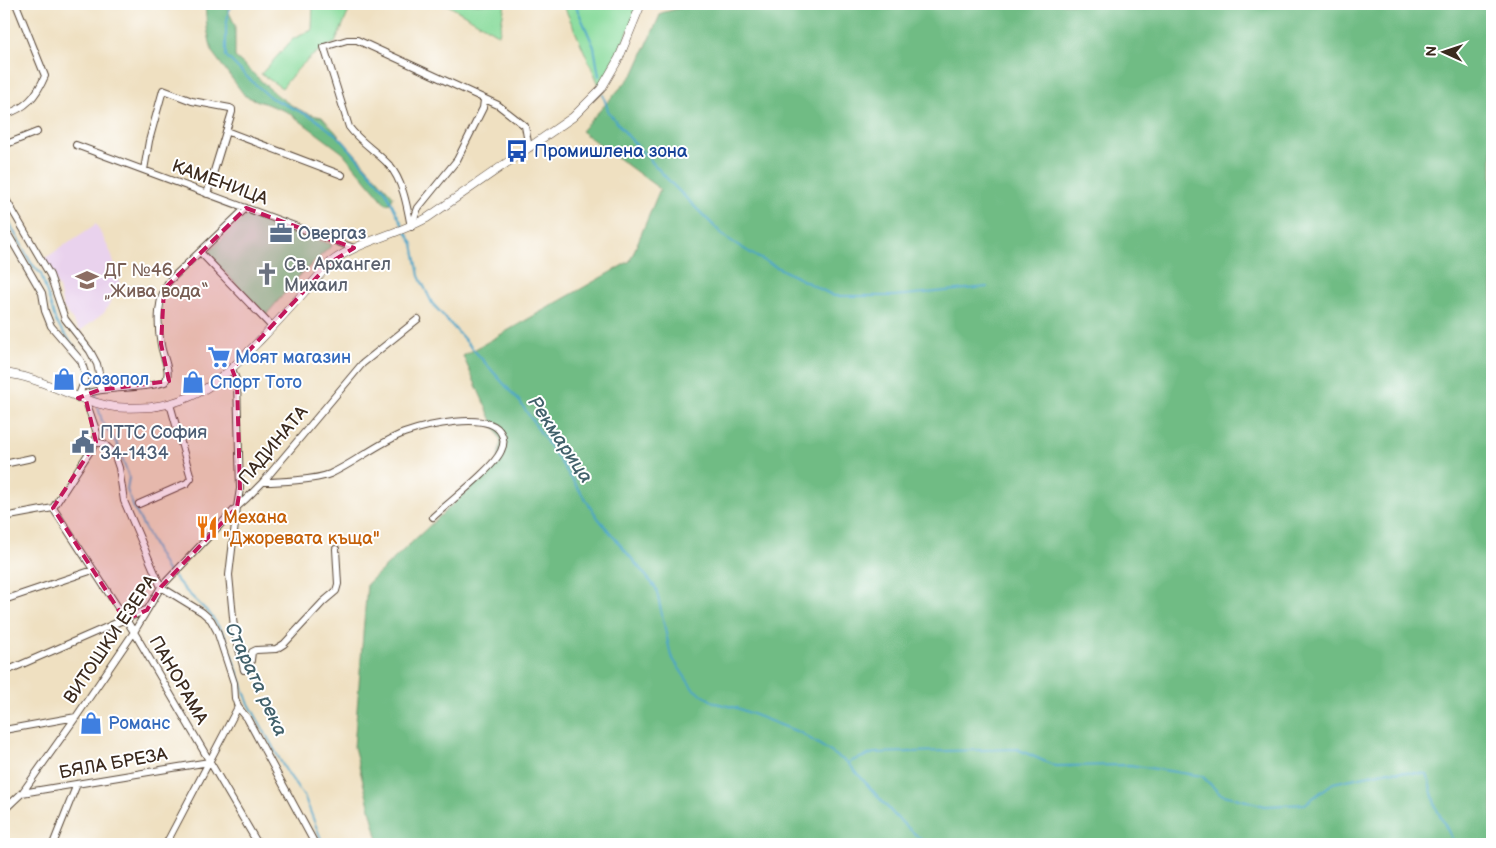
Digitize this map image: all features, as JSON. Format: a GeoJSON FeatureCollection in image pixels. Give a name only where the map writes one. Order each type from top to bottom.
{"type":"FeatureCollection","features":[{"type":"Feature","properties":{"kind":"street"},"geometry":{"type":"LineString","coordinates":[[4,116],[29,102],[38,93],[45,76],[16,4]]}},
{"type":"Feature","properties":{"kind":"street"},"geometry":{"type":"LineString","coordinates":[[4,373],[38,381],[111,407],[135,408],[170,404],[206,389],[232,369],[331,262],[354,248],[410,227],[427,218],[573,117],[601,89],[619,58],[641,4]]}},
{"type":"Feature","properties":{"kind":"street"},"geometry":{"type":"LineString","coordinates":[[410,227],[407,204],[390,165],[349,127],[324,47],[347,40],[357,40],[498,105],[525,126],[529,148]]}},
{"type":"Feature","properties":{"kind":"street"},"geometry":{"type":"LineString","coordinates":[[144,170],[149,141],[163,90],[192,101],[232,109],[207,194]]}},
{"type":"Feature","properties":{"kind":"street"},"geometry":{"type":"LineString","coordinates":[[410,227],[418,208],[457,160],[483,108],[484,100]]}},
{"type":"Feature","properties":{"kind":"street"},"geometry":{"type":"LineString","coordinates":[[226,131],[342,175]]}},
{"type":"Feature","properties":{"kind":"street"},"geometry":{"type":"LineString","coordinates":[[4,145],[37,132]]}},
{"type":"Feature","properties":{"kind":"street","name":"КАМЕНИЦА"},"geometry":{"type":"LineString","coordinates":[[76,145],[354,248]]}},
{"type":"Feature","properties":{"kind":"street"},"geometry":{"type":"LineString","coordinates":[[4,196],[50,275],[65,319],[90,351],[97,364],[101,382],[99,390]]}},
{"type":"Feature","properties":{"kind":"street"},"geometry":{"type":"LineString","coordinates":[[85,398],[99,390],[130,389],[165,382],[168,377],[161,344],[160,298],[164,289],[246,208]]}},
{"type":"Feature","properties":{"kind":"street"},"geometry":{"type":"LineString","coordinates":[[4,234],[9,236],[18,249],[42,293],[45,310],[51,326],[81,361],[86,376],[85,398],[96,433],[96,442],[53,508],[4,517]]}},
{"type":"Feature","properties":{"kind":"street"},"geometry":{"type":"LineString","coordinates":[[200,252],[272,327]]}},
{"type":"Feature","properties":{"kind":"street","name":"ПАДИНАТА"},"geometry":{"type":"LineString","coordinates":[[236,507],[248,498],[362,364],[418,319]]}},
{"type":"Feature","properties":{"kind":"street"},"geometry":{"type":"LineString","coordinates":[[232,369],[237,382],[240,490],[236,507],[229,575],[234,628],[243,669],[249,669],[252,652],[276,649],[284,644],[323,602],[336,591],[338,584],[336,549]]}},
{"type":"Feature","properties":{"kind":"street"},"geometry":{"type":"LineString","coordinates":[[139,504],[187,483],[191,478],[170,404]]}},
{"type":"Feature","properties":{"kind":"street"},"geometry":{"type":"LineString","coordinates":[[262,482],[281,482],[329,474],[404,433],[446,423],[471,421],[490,423],[499,428],[504,438],[502,450],[492,464],[433,517]]}},
{"type":"Feature","properties":{"kind":"street"},"geometry":{"type":"LineString","coordinates":[[96,442],[104,444],[114,453],[124,501],[161,586],[202,612],[211,620],[217,631],[235,689],[238,707],[247,718],[315,844]]}},
{"type":"Feature","properties":{"kind":"street"},"geometry":{"type":"LineString","coordinates":[[4,464],[32,458]]}},
{"type":"Feature","properties":{"kind":"street","name":"ВИТОШКИ ЕЗЕРА"},"geometry":{"type":"LineString","coordinates":[[4,810],[22,793],[76,717],[134,632],[161,586],[236,507]]}},
{"type":"Feature","properties":{"kind":"street","name":"ПАНОРАМА"},"geometry":{"type":"LineString","coordinates":[[53,508],[134,632],[258,844]]}},
{"type":"Feature","properties":{"kind":"street"},"geometry":{"type":"LineString","coordinates":[[4,600],[93,570]]}},
{"type":"Feature","properties":{"kind":"street"},"geometry":{"type":"LineString","coordinates":[[4,672],[148,610]]}},
{"type":"Feature","properties":{"kind":"street"},"geometry":{"type":"LineString","coordinates":[[166,844],[238,707]]}},
{"type":"Feature","properties":{"kind":"street"},"geometry":{"type":"LineString","coordinates":[[4,730],[76,717]]}},
{"type":"Feature","properties":{"kind":"street","name":"БЯЛА БРЕЗА"},"geometry":{"type":"LineString","coordinates":[[22,793],[209,762]]}},
{"type":"Feature","properties":{"kind":"street"},"geometry":{"type":"LineString","coordinates":[[53,844],[77,784]]}},
{"type":"Feature","properties":{"kind":"highlighted area"},"geometry":{"type":"Polygon","coordinates":[[[246,208],[354,248],[331,262],[232,369],[237,382],[240,489],[237,507],[161,587],[147,610],[125,620],[53,508],[96,442],[86,400],[78,398],[99,390],[169,381],[161,344],[164,289],[246,208]]]}},
{"type":"Feature","properties":{"kind":"shaded area","name":"ДГ №46 „Жива вода“"},"geometry":{"type":"Polygon","coordinates":[[[96,224],[111,253],[120,284],[104,313],[80,331],[63,307],[59,288],[44,259],[96,224]]]}},
{"type":"Feature","properties":{"kind":"green space"},"geometry":{"type":"Polygon","coordinates":[[[205,4],[225,4],[235,25],[235,57],[285,101],[309,114],[322,117],[393,196],[391,203],[386,204],[343,153],[288,112],[245,96],[212,52],[205,4]]]}},
{"type":"Feature","properties":{"kind":"green space"},"geometry":{"type":"Polygon","coordinates":[[[313,4],[352,4],[335,43],[312,56],[282,88],[261,74],[293,39],[312,30],[313,4]]]}},
{"type":"Feature","properties":{"kind":"green space"},"geometry":{"type":"Polygon","coordinates":[[[446,4],[505,4],[499,35],[446,4]]]}},
{"type":"Feature","properties":{"kind":"green space"},"geometry":{"type":"Polygon","coordinates":[[[563,4],[641,4],[601,89],[563,4]]]}},
{"type":"Feature","properties":{"kind":"green space"},"geometry":{"type":"Polygon","coordinates":[[[696,4],[1492,4],[1492,844],[379,844],[354,747],[367,584],[497,463],[501,441],[463,356],[630,261],[660,189],[581,131],[634,73],[661,13],[696,4]]]}},
{"type":"Feature","properties":{"kind":"green space"},"geometry":{"type":"Polygon","coordinates":[[[249,213],[332,245],[296,279],[266,315],[207,254],[249,213]]]}},
{"type":"Feature","properties":{"kind":"waterway","name":"Рекмарица"},"geometry":{"type":"LineString","coordinates":[[230,4],[226,27],[226,56],[271,98],[314,118],[340,138],[385,190],[404,228]]}},
{"type":"Feature","properties":{"kind":"waterway"},"geometry":{"type":"LineString","coordinates":[[575,4],[594,47],[599,76]]}},
{"type":"Feature","properties":{"kind":"waterway"},"geometry":{"type":"LineString","coordinates":[[603,95],[609,113],[628,136],[671,183],[725,237],[757,257],[818,288],[834,296],[894,296],[987,287]]}},
{"type":"Feature","properties":{"kind":"waterway","name":"Старата река"},"geometry":{"type":"LineString","coordinates":[[4,213],[31,263],[41,274],[56,322],[85,361],[97,400]]}},
{"type":"Feature","properties":{"kind":"waterway","name":"Рекмарица"},"geometry":{"type":"LineString","coordinates":[[406,232],[413,244],[419,276],[432,303],[520,402],[598,518],[656,588],[671,656],[693,689],[715,703],[737,708],[801,733],[848,763],[896,817],[926,844]]}},
{"type":"Feature","properties":{"kind":"waterway","name":"Старата река"},"geometry":{"type":"LineString","coordinates":[[98,407],[102,421],[117,444],[129,477],[127,490],[134,508],[166,569],[171,574]]}},
{"type":"Feature","properties":{"kind":"waterway","name":"Старата река"},"geometry":{"type":"LineString","coordinates":[[174,577],[210,614],[225,636],[248,702],[285,769],[305,798],[323,844]]}},
{"type":"Feature","properties":{"kind":"waterway"},"geometry":{"type":"LineString","coordinates":[[849,762],[874,753],[1017,749],[1055,766],[1130,765],[1202,776],[1220,794],[1265,806],[1305,804],[1333,783],[1388,771],[1427,774],[1436,808],[1455,844]]}},
{"type":"Feature","properties":{"kind":"place","name":"Промишлена зона"},"geometry":{"type":"Point","coordinates":[517,151]}},
{"type":"Feature","properties":{"kind":"place","name":"Овергаз"},"geometry":{"type":"Point","coordinates":[281,233]}},
{"type":"Feature","properties":{"kind":"place","name":"Св. Архангел Михаил"},"geometry":{"type":"Point","coordinates":[267,274]}},
{"type":"Feature","properties":{"kind":"place","name":"ДГ №46 „Жива вода“"},"geometry":{"type":"Point","coordinates":[87,280]}},
{"type":"Feature","properties":{"kind":"place","name":"Моят магазин"},"geometry":{"type":"Point","coordinates":[219,357]}},
{"type":"Feature","properties":{"kind":"place","name":"Созопол"},"geometry":{"type":"Point","coordinates":[64,379]}},
{"type":"Feature","properties":{"kind":"place","name":"Спорт Тото"},"geometry":{"type":"Point","coordinates":[193,382]}},
{"type":"Feature","properties":{"kind":"place","name":"ПТТС София 34-1434"},"geometry":{"type":"Point","coordinates":[83,442]}},
{"type":"Feature","properties":{"kind":"place","name":"Механа \"Джоревата къща\""},"geometry":{"type":"Point","coordinates":[207,527]}},
{"type":"Feature","properties":{"kind":"place","name":"Романс"},"geometry":{"type":"Point","coordinates":[91,723]}}]}
